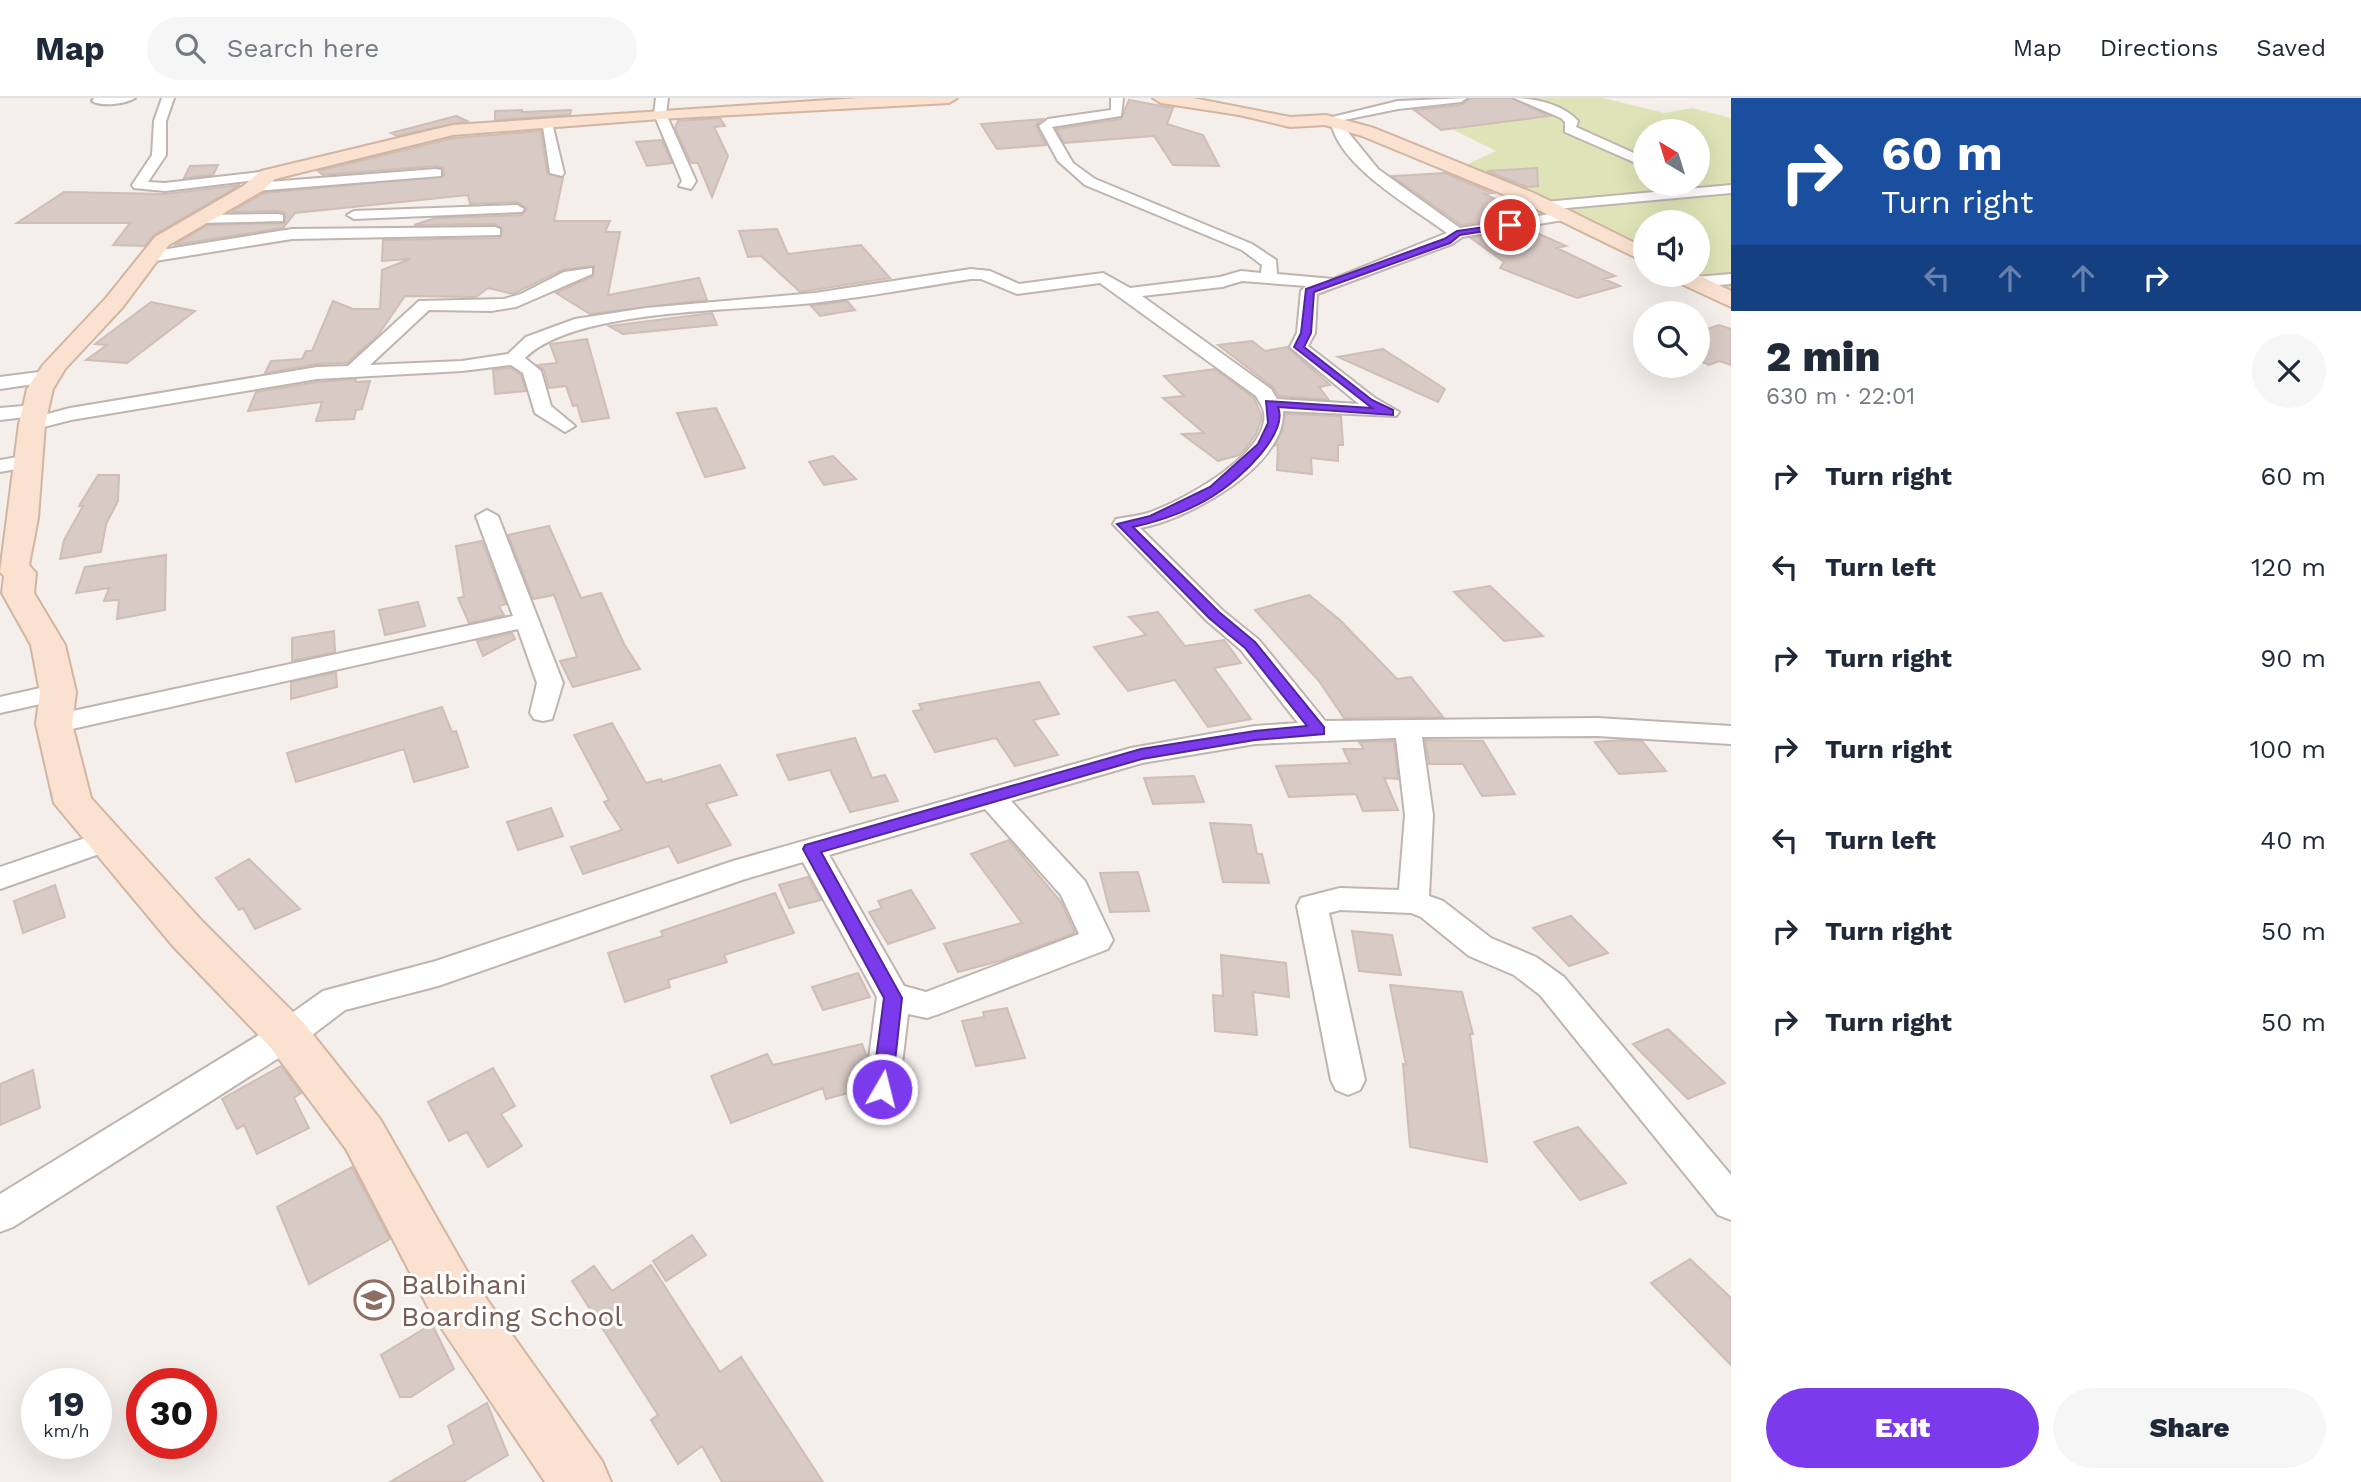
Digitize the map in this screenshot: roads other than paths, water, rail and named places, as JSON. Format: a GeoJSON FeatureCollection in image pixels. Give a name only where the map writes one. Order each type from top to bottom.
{"type":"FeatureCollection","features":[{"type":"Feature","properties":{"kind":"street"},"geometry":{"type":"LineString","coordinates":[[99,101],[129,98]]}},
{"type":"Feature","properties":{"kind":"street"},"geometry":{"type":"LineString","coordinates":[[168,98],[160,121],[159,155],[139,186],[165,187],[436,173]]}},
{"type":"Feature","properties":{"kind":"street"},"geometry":{"type":"LineString","coordinates":[[581,1482],[449,1292],[363,1135],[287,1035],[187,933],[109,840],[73,803],[48,645],[10,574],[23,518],[15,464],[34,417],[40,389],[47,377],[114,303],[162,241],[261,181],[427,134],[546,122],[661,106],[949,98]]}},
{"type":"Feature","properties":{"kind":"street"},"geometry":{"type":"LineString","coordinates":[[1117,98],[1120,112],[1048,123],[1045,126],[1061,158],[1079,177],[1247,247],[1270,263],[1269,276]]}},
{"type":"Feature","properties":{"kind":"street"},"geometry":{"type":"LineString","coordinates":[[1161,98],[1239,110],[1290,122],[1331,122],[1368,132],[1545,206],[1633,250]]}},
{"type":"Feature","properties":{"kind":"street"},"geometry":{"type":"LineString","coordinates":[[1331,122],[1359,112],[1461,98]]}},
{"type":"Feature","properties":{"kind":"street"},"geometry":{"type":"LineString","coordinates":[[1520,98],[1565,115],[1572,121],[1569,129],[1633,158]]}},
{"type":"Feature","properties":{"kind":"street"},"geometry":{"type":"LineString","coordinates":[[1338,103],[1359,112]]}},
{"type":"Feature","properties":{"kind":"street"},"geometry":{"type":"LineString","coordinates":[[661,106],[689,181],[686,186]]}},
{"type":"Feature","properties":{"kind":"street"},"geometry":{"type":"LineString","coordinates":[[546,122],[557,173]]}},
{"type":"Feature","properties":{"kind":"street"},"geometry":{"type":"LineString","coordinates":[[1331,122],[1347,147],[1373,173],[1457,233]]}},
{"type":"Feature","properties":{"kind":"street"},"geometry":{"type":"LineString","coordinates":[[1545,206],[1731,189]]}},
{"type":"Feature","properties":{"kind":"street"},"geometry":{"type":"LineString","coordinates":[[340,216],[517,209]]}},
{"type":"Feature","properties":{"kind":"street"},"geometry":{"type":"LineString","coordinates":[[1270,404],[1389,412],[1368,402],[1299,347],[1306,333],[1309,291],[1447,241],[1457,233],[1563,216]]}},
{"type":"Feature","properties":{"kind":"street"},"geometry":{"type":"LineString","coordinates":[[197,219],[300,218]]}},
{"type":"Feature","properties":{"kind":"street"},"geometry":{"type":"LineString","coordinates":[[149,257],[247,239],[292,234],[495,232]]}},
{"type":"Feature","properties":{"kind":"street"},"geometry":{"type":"LineString","coordinates":[[354,370],[425,305],[504,304],[527,299],[568,274],[586,271]]}},
{"type":"Feature","properties":{"kind":"street"},"geometry":{"type":"LineString","coordinates":[[0,414],[34,417],[71,414],[317,373],[462,366],[514,359],[532,341],[575,324],[646,313],[815,298],[971,274],[984,274],[1017,289],[1103,278],[1128,293],[1264,393],[1274,411],[1274,423],[1263,446],[1214,490],[1153,519],[1124,524],[1214,615],[1250,645],[1318,730]]}},
{"type":"Feature","properties":{"kind":"street"},"geometry":{"type":"LineString","coordinates":[[1128,293],[1222,282],[1241,276],[1269,276],[1330,284]]}},
{"type":"Feature","properties":{"kind":"street"},"geometry":{"type":"LineString","coordinates":[[1710,279],[1731,279]]}},
{"type":"Feature","properties":{"kind":"street"},"geometry":{"type":"LineString","coordinates":[[1705,287],[1731,300]]}},
{"type":"Feature","properties":{"kind":"street"},"geometry":{"type":"LineString","coordinates":[[514,359],[532,371],[542,409],[565,426]]}},
{"type":"Feature","properties":{"kind":"street"},"geometry":{"type":"LineString","coordinates":[[0,383],[47,377]]}},
{"type":"Feature","properties":{"kind":"street"},"geometry":{"type":"LineString","coordinates":[[487,516],[550,683],[543,713]]}},
{"type":"Feature","properties":{"kind":"street"},"geometry":{"type":"LineString","coordinates":[[0,705],[56,708],[527,620]]}},
{"type":"Feature","properties":{"kind":"street"},"geometry":{"type":"LineString","coordinates":[[0,1215],[287,1035],[335,1000],[438,973],[733,872],[1141,754],[1255,736],[1318,730],[1597,727],[1731,735]]}},
{"type":"Feature","properties":{"kind":"street"},"geometry":{"type":"LineString","coordinates":[[1408,729],[1419,814],[1413,902]]}},
{"type":"Feature","properties":{"kind":"street"},"geometry":{"type":"LineString","coordinates":[[893,998],[927,1006],[1097,940],[1074,889],[991,798]]}},
{"type":"Feature","properties":{"kind":"street"},"geometry":{"type":"LineString","coordinates":[[0,878],[109,840]]}},
{"type":"Feature","properties":{"kind":"street"},"geometry":{"type":"LineString","coordinates":[[811,849],[893,998],[882,1089]]}},
{"type":"Feature","properties":{"kind":"street"},"geometry":{"type":"LineString","coordinates":[[1348,1080],[1312,905],[1340,899],[1413,902],[1432,909],[1480,947],[1525,965],[1552,986],[1731,1203]]}},
{"type":"Feature","properties":{"kind":"place","name":"Balbihani Boarding School"},"geometry":{"type":"Point","coordinates":[374,1300]}}]}
